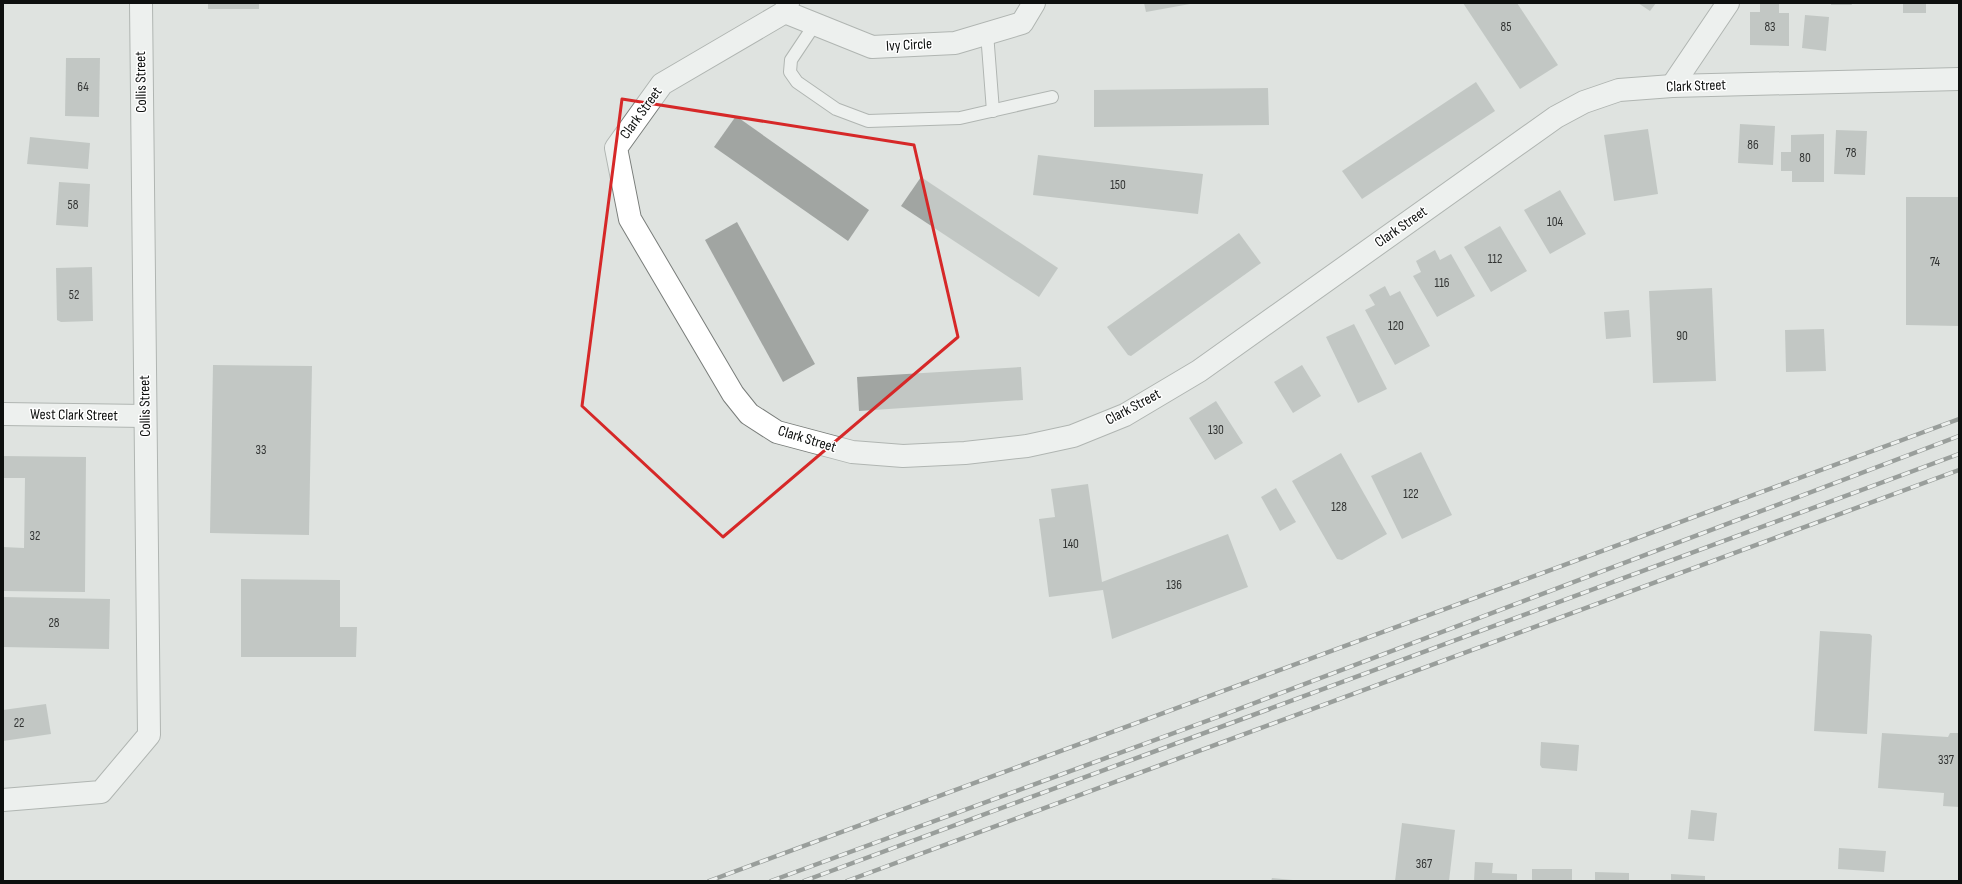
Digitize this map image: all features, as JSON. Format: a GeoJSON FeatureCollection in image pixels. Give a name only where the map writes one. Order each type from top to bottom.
{"type":"FeatureCollection","features":[{"type":"Feature","properties":{"kind":"street","name":"Collis Street"},"geometry":{"type":"LineString","coordinates":[[3,800],[101,792],[149,735],[141,3]]}},
{"type":"Feature","properties":{"kind":"street","name":"Ivy Circle"},"geometry":{"type":"LineString","coordinates":[[786,7],[815,24],[872,46],[955,43],[1022,23],[1034,3]]}},
{"type":"Feature","properties":{"kind":"street"},"geometry":{"type":"LineString","coordinates":[[1672,86],[1728,3]]}},
{"type":"Feature","properties":{"kind":"street","name":"Clark Street"},"geometry":{"type":"LineString","coordinates":[[786,7],[662,84],[616,148],[630,220],[733,394],[749,414],[777,432],[852,452],[903,456],[965,453],[1027,446],[1073,436],[1125,414],[1198,371],[1556,117],[1584,102],[1619,90],[1672,86],[1959,79]]}},
{"type":"Feature","properties":{"kind":"street","name":"West Clark Street"},"geometry":{"type":"LineString","coordinates":[[3,414],[145,416]]}},
{"type":"Feature","properties":{"kind":"lane"},"geometry":{"type":"LineString","coordinates":[[815,24],[791,60],[790,72],[797,82],[836,109],[868,121],[960,118],[1052,97]]}},
{"type":"Feature","properties":{"kind":"lane"},"geometry":{"type":"LineString","coordinates":[[987,33],[993,111]]}},
{"type":"Feature","properties":{"kind":"highlighted area"},"geometry":{"type":"Polygon","coordinates":[[[622,99],[914,145],[958,337],[723,537],[582,406],[622,99]]]}},
{"type":"Feature","properties":{"kind":"building"},"geometry":{"type":"Polygon","coordinates":[[[208,3],[259,3],[259,9],[208,9],[208,3]]]}},
{"type":"Feature","properties":{"kind":"building"},"geometry":{"type":"Polygon","coordinates":[[[1144,3],[1190,3],[1190,4],[1146,12],[1144,3]]]}},
{"type":"Feature","properties":{"kind":"building"},"geometry":{"type":"Polygon","coordinates":[[[1463,3],[1517,3],[1558,65],[1520,89],[1463,3]]]}},
{"type":"Feature","properties":{"kind":"building"},"geometry":{"type":"Polygon","coordinates":[[[1638,3],[1656,3],[1650,11],[1638,3]]]}},
{"type":"Feature","properties":{"kind":"building"},"geometry":{"type":"Polygon","coordinates":[[[1831,3],[1851,3],[1852,5],[1831,5],[1831,3]]]}},
{"type":"Feature","properties":{"kind":"building"},"geometry":{"type":"Polygon","coordinates":[[[1903,3],[1926,3],[1926,13],[1903,13],[1903,3]]]}},
{"type":"Feature","properties":{"kind":"building"},"geometry":{"type":"Polygon","coordinates":[[[1760,4],[1779,4],[1779,13],[1789,13],[1789,46],[1750,45],[1750,12],[1760,12],[1760,4]]]}},
{"type":"Feature","properties":{"kind":"building"},"geometry":{"type":"Polygon","coordinates":[[[1805,15],[1829,17],[1826,51],[1802,48],[1805,15]]]}},
{"type":"Feature","properties":{"kind":"building"},"geometry":{"type":"Polygon","coordinates":[[[66,58],[100,58],[99,117],[65,116],[66,58]]]}},
{"type":"Feature","properties":{"kind":"building"},"geometry":{"type":"Polygon","coordinates":[[[1476,82],[1495,111],[1362,199],[1342,171],[1476,82]]]}},
{"type":"Feature","properties":{"kind":"building"},"geometry":{"type":"Polygon","coordinates":[[[1268,88],[1269,125],[1094,127],[1094,90],[1268,88]]]}},
{"type":"Feature","properties":{"kind":"building"},"geometry":{"type":"Polygon","coordinates":[[[736,116],[869,210],[848,241],[714,147],[736,116]]]}},
{"type":"Feature","properties":{"kind":"building"},"geometry":{"type":"Polygon","coordinates":[[[1740,124],[1775,126],[1773,165],[1738,163],[1740,124]]]}},
{"type":"Feature","properties":{"kind":"building"},"geometry":{"type":"Polygon","coordinates":[[[1648,129],[1658,194],[1614,201],[1604,135],[1648,129]]]}},
{"type":"Feature","properties":{"kind":"building"},"geometry":{"type":"Polygon","coordinates":[[[1836,130],[1867,131],[1865,175],[1834,174],[1836,130]]]}},
{"type":"Feature","properties":{"kind":"building"},"geometry":{"type":"Polygon","coordinates":[[[1824,134],[1824,182],[1792,182],[1792,171],[1781,171],[1781,152],[1791,152],[1791,135],[1824,134]]]}},
{"type":"Feature","properties":{"kind":"building"},"geometry":{"type":"Polygon","coordinates":[[[30,137],[90,143],[88,169],[27,164],[30,137]]]}},
{"type":"Feature","properties":{"kind":"building"},"geometry":{"type":"Polygon","coordinates":[[[1038,155],[1203,174],[1198,214],[1033,195],[1038,155]]]}},
{"type":"Feature","properties":{"kind":"building"},"geometry":{"type":"Polygon","coordinates":[[[921,177],[1058,268],[1039,297],[901,206],[921,177]]]}},
{"type":"Feature","properties":{"kind":"building"},"geometry":{"type":"Polygon","coordinates":[[[59,182],[90,184],[88,227],[56,225],[59,182]]]}},
{"type":"Feature","properties":{"kind":"building"},"geometry":{"type":"Polygon","coordinates":[[[1560,190],[1586,234],[1550,254],[1524,210],[1560,190]]]}},
{"type":"Feature","properties":{"kind":"building"},"geometry":{"type":"Polygon","coordinates":[[[1906,197],[1959,197],[1959,326],[1906,325],[1906,197]]]}},
{"type":"Feature","properties":{"kind":"building"},"geometry":{"type":"Polygon","coordinates":[[[737,222],[815,364],[783,382],[705,240],[737,222]]]}},
{"type":"Feature","properties":{"kind":"building"},"geometry":{"type":"Polygon","coordinates":[[[1500,226],[1527,271],[1491,292],[1464,247],[1500,226]]]}},
{"type":"Feature","properties":{"kind":"building"},"geometry":{"type":"Polygon","coordinates":[[[1239,233],[1261,263],[1131,356],[1128,355],[1107,327],[1239,233]]]}},
{"type":"Feature","properties":{"kind":"building"},"geometry":{"type":"Polygon","coordinates":[[[1435,250],[1440,260],[1451,254],[1475,296],[1437,317],[1413,276],[1421,272],[1416,261],[1435,250]]]}},
{"type":"Feature","properties":{"kind":"building"},"geometry":{"type":"Polygon","coordinates":[[[92,267],[93,321],[61,322],[57,320],[56,268],[92,267]]]}},
{"type":"Feature","properties":{"kind":"building"},"geometry":{"type":"Polygon","coordinates":[[[1385,286],[1390,296],[1400,291],[1430,346],[1395,365],[1365,310],[1375,305],[1369,295],[1385,286]]]}},
{"type":"Feature","properties":{"kind":"building"},"geometry":{"type":"Polygon","coordinates":[[[1712,288],[1716,381],[1653,383],[1649,291],[1712,288]]]}},
{"type":"Feature","properties":{"kind":"building"},"geometry":{"type":"Polygon","coordinates":[[[1629,310],[1631,337],[1606,339],[1604,312],[1629,310]]]}},
{"type":"Feature","properties":{"kind":"building"},"geometry":{"type":"Polygon","coordinates":[[[1354,324],[1387,389],[1358,403],[1326,337],[1354,324]]]}},
{"type":"Feature","properties":{"kind":"building"},"geometry":{"type":"Polygon","coordinates":[[[1824,329],[1826,371],[1786,372],[1785,330],[1824,329]]]}},
{"type":"Feature","properties":{"kind":"building"},"geometry":{"type":"Polygon","coordinates":[[[213,365],[312,366],[309,535],[210,533],[213,365]]]}},
{"type":"Feature","properties":{"kind":"building"},"geometry":{"type":"Polygon","coordinates":[[[1302,365],[1321,396],[1293,413],[1274,382],[1302,365]]]}},
{"type":"Feature","properties":{"kind":"building"},"geometry":{"type":"Polygon","coordinates":[[[1021,367],[1023,400],[859,411],[857,377],[1021,367]]]}},
{"type":"Feature","properties":{"kind":"building"},"geometry":{"type":"Polygon","coordinates":[[[1216,401],[1243,443],[1215,460],[1189,418],[1216,401]]]}},
{"type":"Feature","properties":{"kind":"building"},"geometry":{"type":"Polygon","coordinates":[[[1421,452],[1452,515],[1402,539],[1371,476],[1421,452]]]}},
{"type":"Feature","properties":{"kind":"building"},"geometry":{"type":"Polygon","coordinates":[[[1341,453],[1387,534],[1342,560],[1337,559],[1292,481],[1341,453]]]}},
{"type":"Feature","properties":{"kind":"building"},"geometry":{"type":"Polygon","coordinates":[[[3,456],[86,457],[85,592],[3,591],[3,547],[24,548],[25,478],[3,478],[3,456]]]}},
{"type":"Feature","properties":{"kind":"building"},"geometry":{"type":"Polygon","coordinates":[[[1088,484],[1102,582],[1228,534],[1248,587],[1112,639],[1103,590],[1049,597],[1039,519],[1055,517],[1051,489],[1088,484]]]}},
{"type":"Feature","properties":{"kind":"building"},"geometry":{"type":"Polygon","coordinates":[[[1276,488],[1296,522],[1280,531],[1261,497],[1276,488]]]}},
{"type":"Feature","properties":{"kind":"building"},"geometry":{"type":"Polygon","coordinates":[[[241,579],[340,580],[340,627],[357,627],[356,657],[241,657],[241,579]]]}},
{"type":"Feature","properties":{"kind":"building"},"geometry":{"type":"Polygon","coordinates":[[[3,597],[110,599],[109,649],[3,647],[3,597]]]}},
{"type":"Feature","properties":{"kind":"building"},"geometry":{"type":"Polygon","coordinates":[[[1820,631],[1870,634],[1872,636],[1867,734],[1814,731],[1820,631]]]}},
{"type":"Feature","properties":{"kind":"building"},"geometry":{"type":"Polygon","coordinates":[[[46,704],[51,734],[3,741],[3,710],[46,704]]]}},
{"type":"Feature","properties":{"kind":"building"},"geometry":{"type":"Polygon","coordinates":[[[1882,733],[1948,737],[1950,733],[1959,733],[1959,807],[1943,806],[1944,793],[1878,788],[1882,733]]]}},
{"type":"Feature","properties":{"kind":"building"},"geometry":{"type":"Polygon","coordinates":[[[1541,742],[1579,745],[1577,771],[1542,768],[1540,765],[1541,742]]]}},
{"type":"Feature","properties":{"kind":"building"},"geometry":{"type":"Polygon","coordinates":[[[1691,810],[1717,813],[1714,841],[1688,839],[1691,810]]]}},
{"type":"Feature","properties":{"kind":"building"},"geometry":{"type":"Polygon","coordinates":[[[1402,823],[1455,830],[1449,881],[1395,881],[1402,823]]]}},
{"type":"Feature","properties":{"kind":"building"},"geometry":{"type":"Polygon","coordinates":[[[1839,848],[1886,851],[1884,872],[1838,869],[1839,848]]]}},
{"type":"Feature","properties":{"kind":"building"},"geometry":{"type":"Polygon","coordinates":[[[1475,862],[1493,863],[1492,873],[1517,874],[1517,881],[1474,881],[1475,862]]]}},
{"type":"Feature","properties":{"kind":"building"},"geometry":{"type":"Polygon","coordinates":[[[1532,869],[1572,869],[1572,881],[1532,881],[1532,869]]]}},
{"type":"Feature","properties":{"kind":"building"},"geometry":{"type":"Polygon","coordinates":[[[1595,872],[1629,873],[1629,881],[1595,881],[1595,872]]]}},
{"type":"Feature","properties":{"kind":"building"},"geometry":{"type":"Polygon","coordinates":[[[1671,874],[1705,876],[1705,881],[1671,881],[1671,874]]]}},
{"type":"Feature","properties":{"kind":"building"},"geometry":{"type":"Polygon","coordinates":[[[1272,878],[1293,880],[1293,881],[1271,881],[1272,878]]]}},
{"type":"Feature","properties":{"kind":"railway"},"geometry":{"type":"LineString","coordinates":[[709,881],[1959,419]]}},
{"type":"Feature","properties":{"kind":"railway"},"geometry":{"type":"LineString","coordinates":[[771,881],[1223,715],[1959,436]]}},
{"type":"Feature","properties":{"kind":"railway"},"geometry":{"type":"LineString","coordinates":[[804,881],[1959,454]]}},
{"type":"Feature","properties":{"kind":"railway"},"geometry":{"type":"LineString","coordinates":[[847,881],[1959,470]]}}]}
